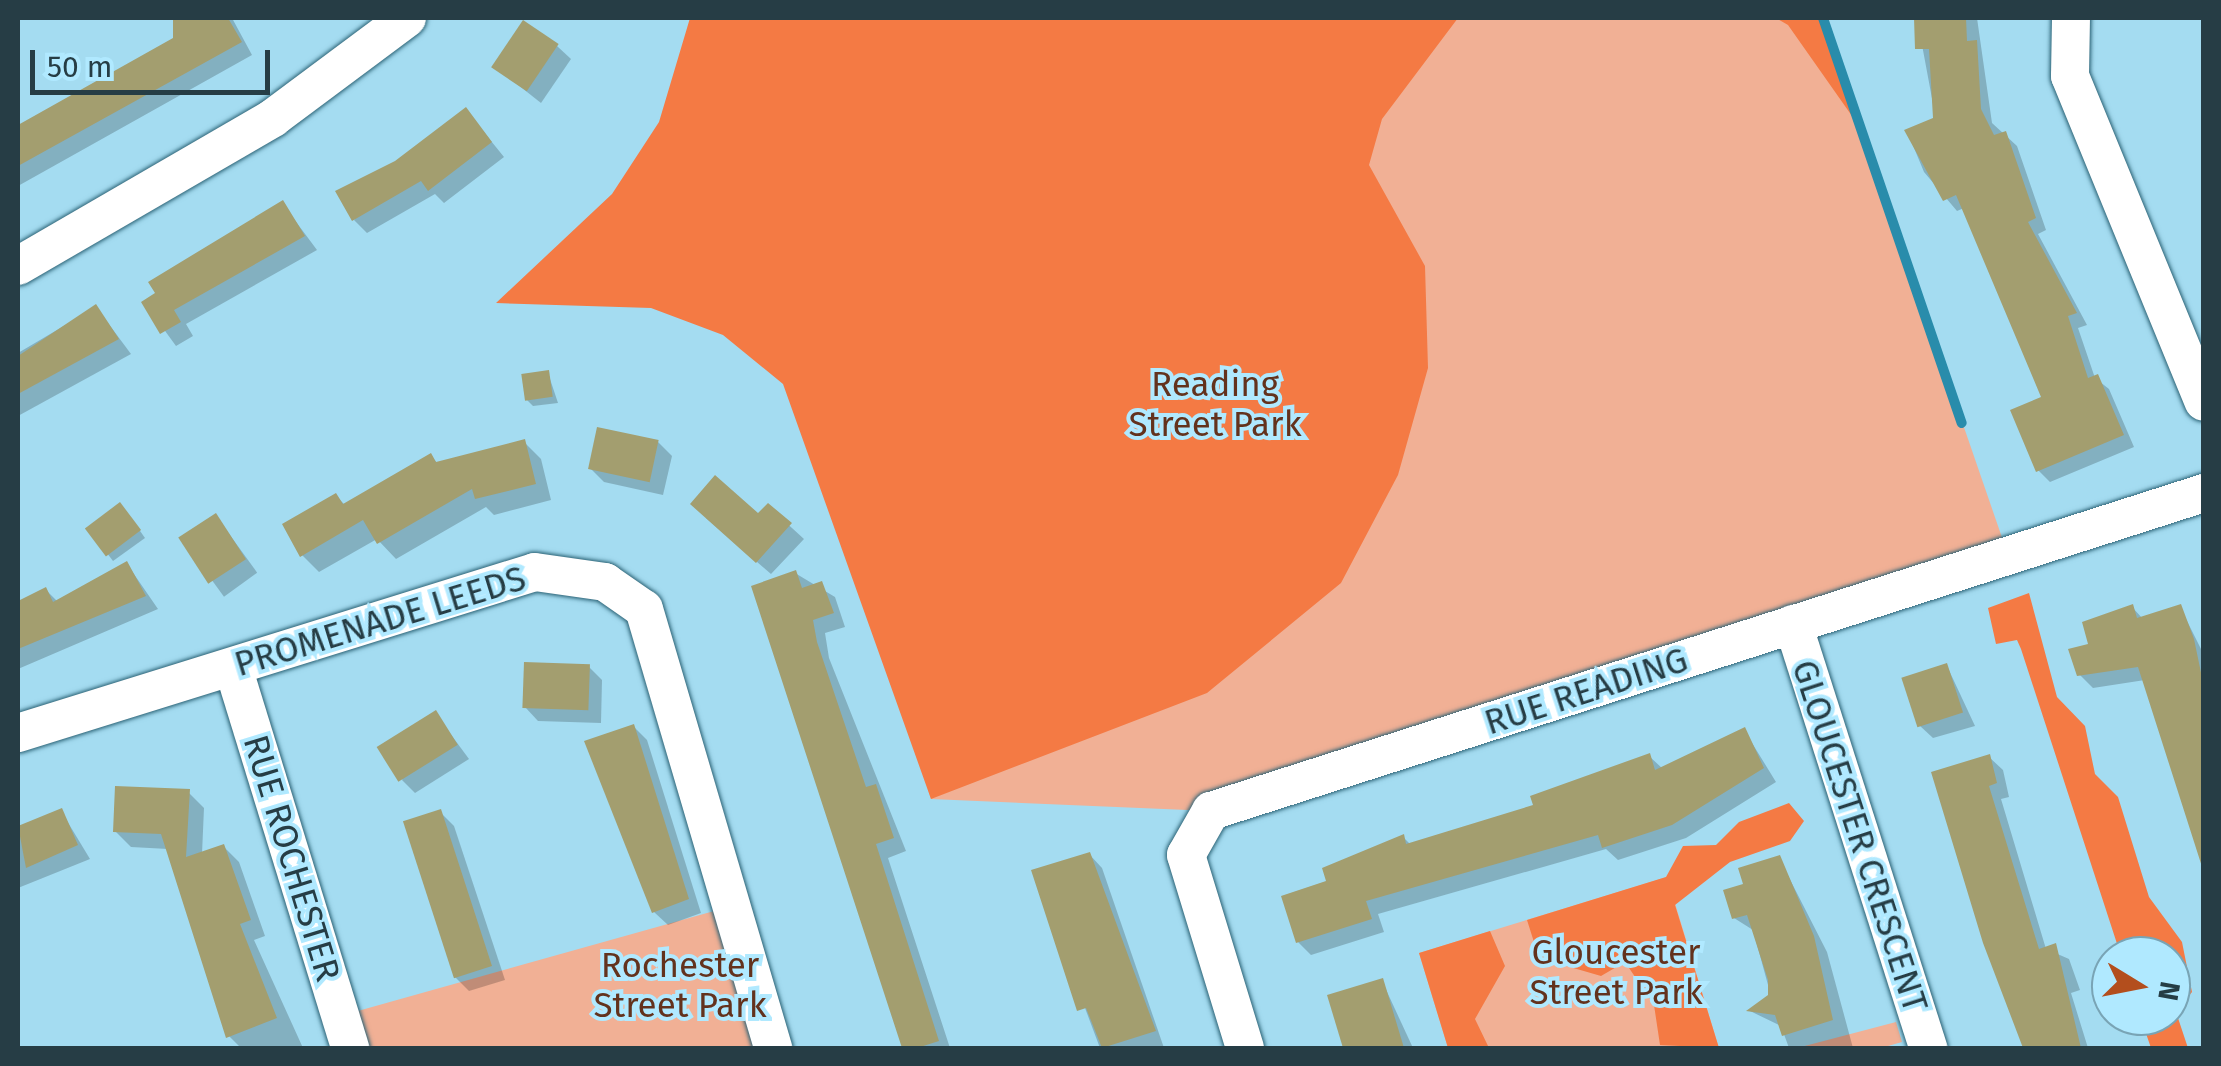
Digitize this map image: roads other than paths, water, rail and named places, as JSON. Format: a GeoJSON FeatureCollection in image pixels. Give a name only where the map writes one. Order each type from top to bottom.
{"type":"FeatureCollection","features":[{"type":"Feature","properties":{"kind":"street"},"geometry":{"type":"LineString","coordinates":[[18,266],[273,118],[407,18]]}},
{"type":"Feature","properties":{"kind":"street"},"geometry":{"type":"LineString","coordinates":[[2071,18],[2070,76],[2204,402]]}},
{"type":"Feature","properties":{"kind":"street","name":"RUE READING"},"geometry":{"type":"LineString","coordinates":[[1245,1048],[1186,855],[1211,812],[2204,493]]}},
{"type":"Feature","properties":{"kind":"street","name":"PROMENADE LEEDS"},"geometry":{"type":"LineString","coordinates":[[18,734],[534,572],[575,572],[644,609],[773,1048]]}},
{"type":"Feature","properties":{"kind":"street","name":"GLOUCESTER CRESCENT"},"geometry":{"type":"LineString","coordinates":[[1792,624],[1928,1048]]}},
{"type":"Feature","properties":{"kind":"street","name":"RUE ROCHESTER"},"geometry":{"type":"LineString","coordinates":[[233,667],[350,1048]]}},
{"type":"Feature","properties":{"kind":"waterway"},"geometry":{"type":"LineString","coordinates":[[1823,18],[1962,423]]}},
{"type":"Feature","properties":{"kind":"park label","name":"Reading Street Park"},"geometry":{"type":"Point","coordinates":[1215,404]}},
{"type":"Feature","properties":{"kind":"park label","name":"Gloucester Street Park"},"geometry":{"type":"Point","coordinates":[1616,972]}},
{"type":"Feature","properties":{"kind":"park label","name":"Rochester Street Park"},"geometry":{"type":"Point","coordinates":[680,985]}}]}
